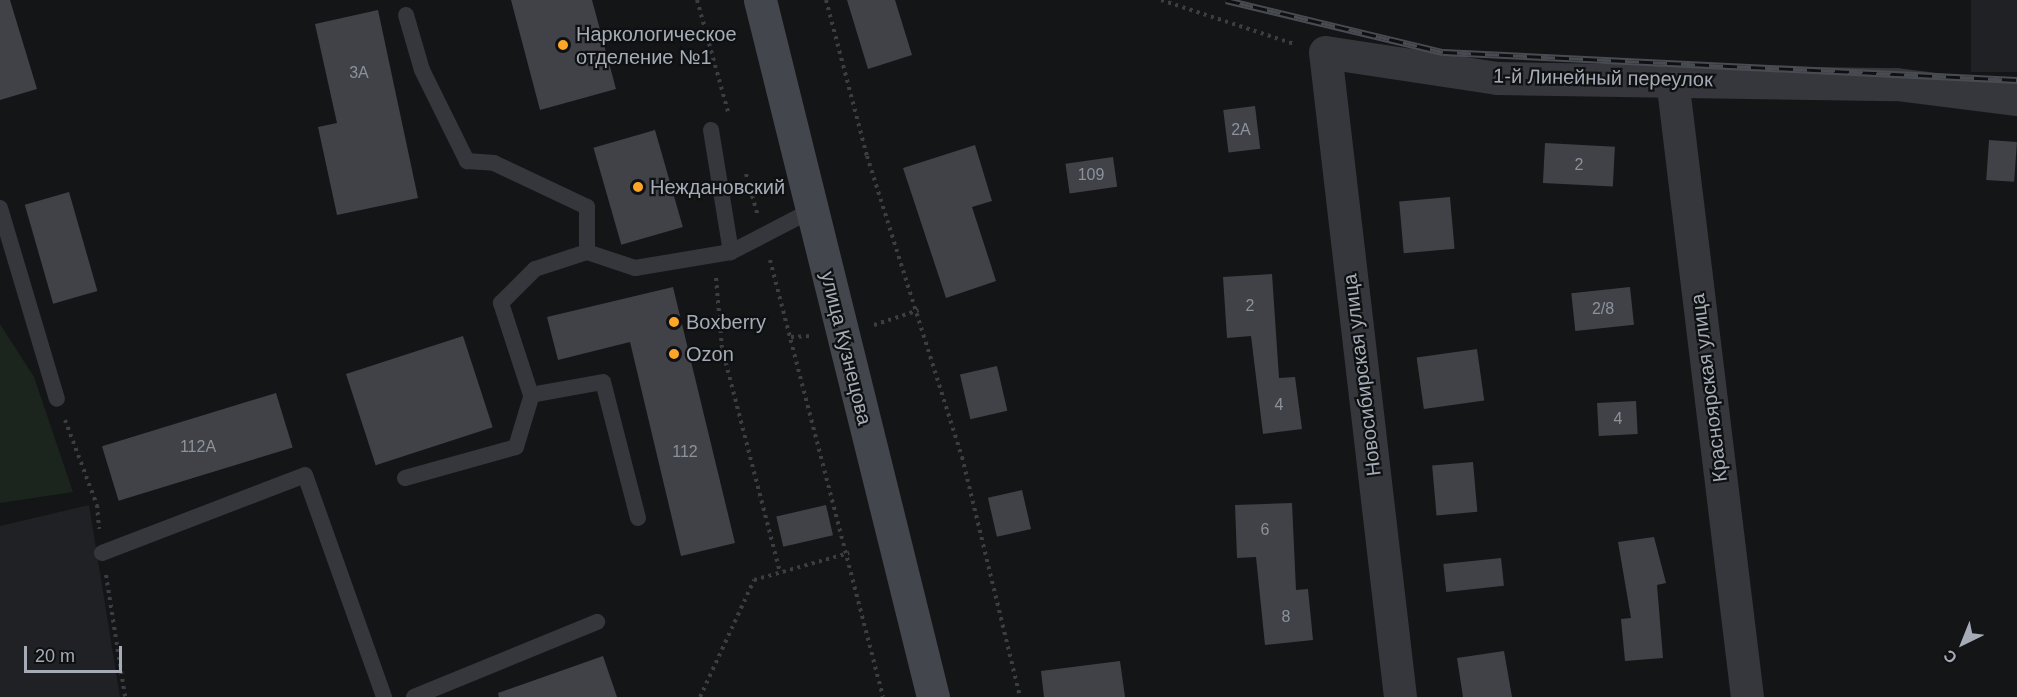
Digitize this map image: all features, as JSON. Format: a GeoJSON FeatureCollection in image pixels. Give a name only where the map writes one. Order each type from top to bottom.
{"type":"FeatureCollection","features":[{"type":"Feature","properties":{"kind":"main road","name":"улица Кузнецова"},"geometry":{"type":"LineString","coordinates":[[760,0],[933,697]]}},
{"type":"Feature","properties":{"kind":"street","name":"1-й Линейный переулок"},"geometry":{"type":"LineString","coordinates":[[1324,52],[1497,78],[1896,84],[2017,99]]}},
{"type":"Feature","properties":{"kind":"street","name":"Новосибирская улица"},"geometry":{"type":"LineString","coordinates":[[1324,52],[1400,697]]}},
{"type":"Feature","properties":{"kind":"street","name":"Красноярская улица"},"geometry":{"type":"LineString","coordinates":[[1672,79],[1747,697]]}},
{"type":"Feature","properties":{"kind":"lane"},"geometry":{"type":"LineString","coordinates":[[406,15],[422,70],[467,160],[494,163],[587,207],[586,252]]}},
{"type":"Feature","properties":{"kind":"lane"},"geometry":{"type":"LineString","coordinates":[[711,130],[731,252]]}},
{"type":"Feature","properties":{"kind":"lane"},"geometry":{"type":"LineString","coordinates":[[0,208],[57,399]]}},
{"type":"Feature","properties":{"kind":"lane"},"geometry":{"type":"LineString","coordinates":[[405,478],[516,447],[532,394],[501,303],[535,269],[586,252],[635,268],[731,252],[812,210]]}},
{"type":"Feature","properties":{"kind":"lane"},"geometry":{"type":"LineString","coordinates":[[532,394],[603,382],[638,518]]}},
{"type":"Feature","properties":{"kind":"lane"},"geometry":{"type":"LineString","coordinates":[[102,553],[305,475],[384,697]]}},
{"type":"Feature","properties":{"kind":"lane"},"geometry":{"type":"LineString","coordinates":[[414,697],[597,622]]}},
{"type":"Feature","properties":{"kind":"path"},"geometry":{"type":"LineString","coordinates":[[696,0],[731,123]]}},
{"type":"Feature","properties":{"kind":"path"},"geometry":{"type":"LineString","coordinates":[[826,0],[867,156],[962,457],[1020,697]]}},
{"type":"Feature","properties":{"kind":"path"},"geometry":{"type":"LineString","coordinates":[[1161,0],[1236,29],[1324,52]]}},
{"type":"Feature","properties":{"kind":"path"},"geometry":{"type":"LineString","coordinates":[[744,167],[849,553],[883,697]]}},
{"type":"Feature","properties":{"kind":"path"},"geometry":{"type":"LineString","coordinates":[[731,252],[716,275],[722,348],[780,573]]}},
{"type":"Feature","properties":{"kind":"path"},"geometry":{"type":"LineString","coordinates":[[700,697],[754,580],[849,553]]}},
{"type":"Feature","properties":{"kind":"shaded area"},"geometry":{"type":"Polygon","coordinates":[[[1971,0],[2017,0],[2017,72],[1971,72],[1971,0]]]}},
{"type":"Feature","properties":{"kind":"shaded area"},"geometry":{"type":"Polygon","coordinates":[[[0,324],[34,377],[73,492],[0,503],[0,324]]]}},
{"type":"Feature","properties":{"kind":"shaded area"},"geometry":{"type":"Polygon","coordinates":[[[89,505],[120,697],[0,697],[0,526],[89,505]]]}},
{"type":"Feature","properties":{"kind":"building"},"geometry":{"type":"Polygon","coordinates":[[[0,0],[10,0],[37,89],[0,100],[0,0]]]}},
{"type":"Feature","properties":{"kind":"building","name":"Наркологическое отделение №1"},"geometry":{"type":"Polygon","coordinates":[[[511,0],[592,0],[616,89],[540,110],[511,0]]]}},
{"type":"Feature","properties":{"kind":"building"},"geometry":{"type":"Polygon","coordinates":[[[847,0],[895,0],[912,55],[868,69],[847,0]]]}},
{"type":"Feature","properties":{"kind":"building"},"geometry":{"type":"Polygon","coordinates":[[[378,10],[418,198],[337,215],[318,127],[337,123],[315,24],[378,10]]]}},
{"type":"Feature","properties":{"kind":"building"},"geometry":{"type":"Polygon","coordinates":[[[1255,106],[1260,149],[1228,153],[1223,110],[1255,106]]]}},
{"type":"Feature","properties":{"kind":"building","name":"Неждановский"},"geometry":{"type":"Polygon","coordinates":[[[655,130],[683,227],[621,245],[593,148],[655,130]]]}},
{"type":"Feature","properties":{"kind":"building"},"geometry":{"type":"Polygon","coordinates":[[[1989,140],[2017,142],[2014,182],[1986,180],[1989,140]]]}},
{"type":"Feature","properties":{"kind":"building"},"geometry":{"type":"Polygon","coordinates":[[[1545,143],[1615,147],[1613,187],[1543,183],[1545,143]]]}},
{"type":"Feature","properties":{"kind":"building"},"geometry":{"type":"Polygon","coordinates":[[[975,145],[992,201],[972,207],[996,281],[946,298],[903,168],[975,145]]]}},
{"type":"Feature","properties":{"kind":"building"},"geometry":{"type":"Polygon","coordinates":[[[1113,157],[1117,187],[1070,193],[1065,164],[1113,157]]]}},
{"type":"Feature","properties":{"kind":"building"},"geometry":{"type":"Polygon","coordinates":[[[69,192],[97,291],[53,304],[25,205],[69,192]]]}},
{"type":"Feature","properties":{"kind":"building"},"geometry":{"type":"Polygon","coordinates":[[[1450,197],[1455,249],[1404,253],[1399,201],[1450,197]]]}},
{"type":"Feature","properties":{"kind":"building"},"geometry":{"type":"Polygon","coordinates":[[[1272,274],[1279,378],[1295,377],[1302,429],[1263,434],[1251,336],[1227,338],[1223,277],[1272,274]]]}},
{"type":"Feature","properties":{"kind":"building"},"geometry":{"type":"Polygon","coordinates":[[[673,287],[735,543],[681,556],[630,342],[558,360],[547,317],[673,287]]]}},
{"type":"Feature","properties":{"kind":"building"},"geometry":{"type":"Polygon","coordinates":[[[1630,287],[1634,325],[1575,331],[1571,293],[1630,287]]]}},
{"type":"Feature","properties":{"kind":"building"},"geometry":{"type":"Polygon","coordinates":[[[463,336],[493,427],[376,465],[346,374],[463,336]]]}},
{"type":"Feature","properties":{"kind":"building"},"geometry":{"type":"Polygon","coordinates":[[[1477,349],[1484,400],[1424,409],[1417,357],[1477,349]]]}},
{"type":"Feature","properties":{"kind":"building"},"geometry":{"type":"Polygon","coordinates":[[[997,366],[1007,411],[970,419],[960,375],[997,366]]]}},
{"type":"Feature","properties":{"kind":"building"},"geometry":{"type":"Polygon","coordinates":[[[276,393],[293,448],[119,501],[102,446],[276,393]]]}},
{"type":"Feature","properties":{"kind":"building"},"geometry":{"type":"Polygon","coordinates":[[[1636,401],[1638,434],[1599,436],[1597,403],[1636,401]]]}},
{"type":"Feature","properties":{"kind":"building"},"geometry":{"type":"Polygon","coordinates":[[[1473,462],[1477,512],[1437,515],[1432,466],[1473,462]]]}},
{"type":"Feature","properties":{"kind":"building"},"geometry":{"type":"Polygon","coordinates":[[[1022,490],[1031,529],[997,537],[988,498],[1022,490]]]}},
{"type":"Feature","properties":{"kind":"building"},"geometry":{"type":"Polygon","coordinates":[[[1292,503],[1296,590],[1308,589],[1313,640],[1265,645],[1256,557],[1237,558],[1235,505],[1292,503]]]}},
{"type":"Feature","properties":{"kind":"building"},"geometry":{"type":"Polygon","coordinates":[[[826,505],[833,535],[783,547],[776,516],[826,505]]]}},
{"type":"Feature","properties":{"kind":"building"},"geometry":{"type":"Polygon","coordinates":[[[1654,537],[1666,583],[1657,585],[1663,658],[1625,661],[1621,619],[1631,618],[1618,542],[1654,537]]]}},
{"type":"Feature","properties":{"kind":"building"},"geometry":{"type":"Polygon","coordinates":[[[1501,558],[1504,586],[1446,592],[1443,564],[1501,558]]]}},
{"type":"Feature","properties":{"kind":"building"},"geometry":{"type":"Polygon","coordinates":[[[1504,651],[1512,697],[1463,697],[1457,658],[1504,651]]]}},
{"type":"Feature","properties":{"kind":"building"},"geometry":{"type":"Polygon","coordinates":[[[603,656],[617,697],[499,697],[498,693],[603,656]]]}},
{"type":"Feature","properties":{"kind":"building"},"geometry":{"type":"Polygon","coordinates":[[[1120,661],[1125,697],[1044,697],[1041,671],[1120,661]]]}},
{"type":"Feature","properties":{"kind":"railway"},"geometry":{"type":"LineString","coordinates":[[1226,0],[1443,52],[2017,80]]}},
{"type":"Feature","properties":{"kind":"place","name":"Наркологическое отделение №1"},"geometry":{"type":"Point","coordinates":[563,45]}},
{"type":"Feature","properties":{"kind":"place","name":"Неждановский"},"geometry":{"type":"Point","coordinates":[638,187]}},
{"type":"Feature","properties":{"kind":"place","name":"Boxberry"},"geometry":{"type":"Point","coordinates":[674,322]}},
{"type":"Feature","properties":{"kind":"place","name":"Ozon"},"geometry":{"type":"Point","coordinates":[674,354]}}]}
